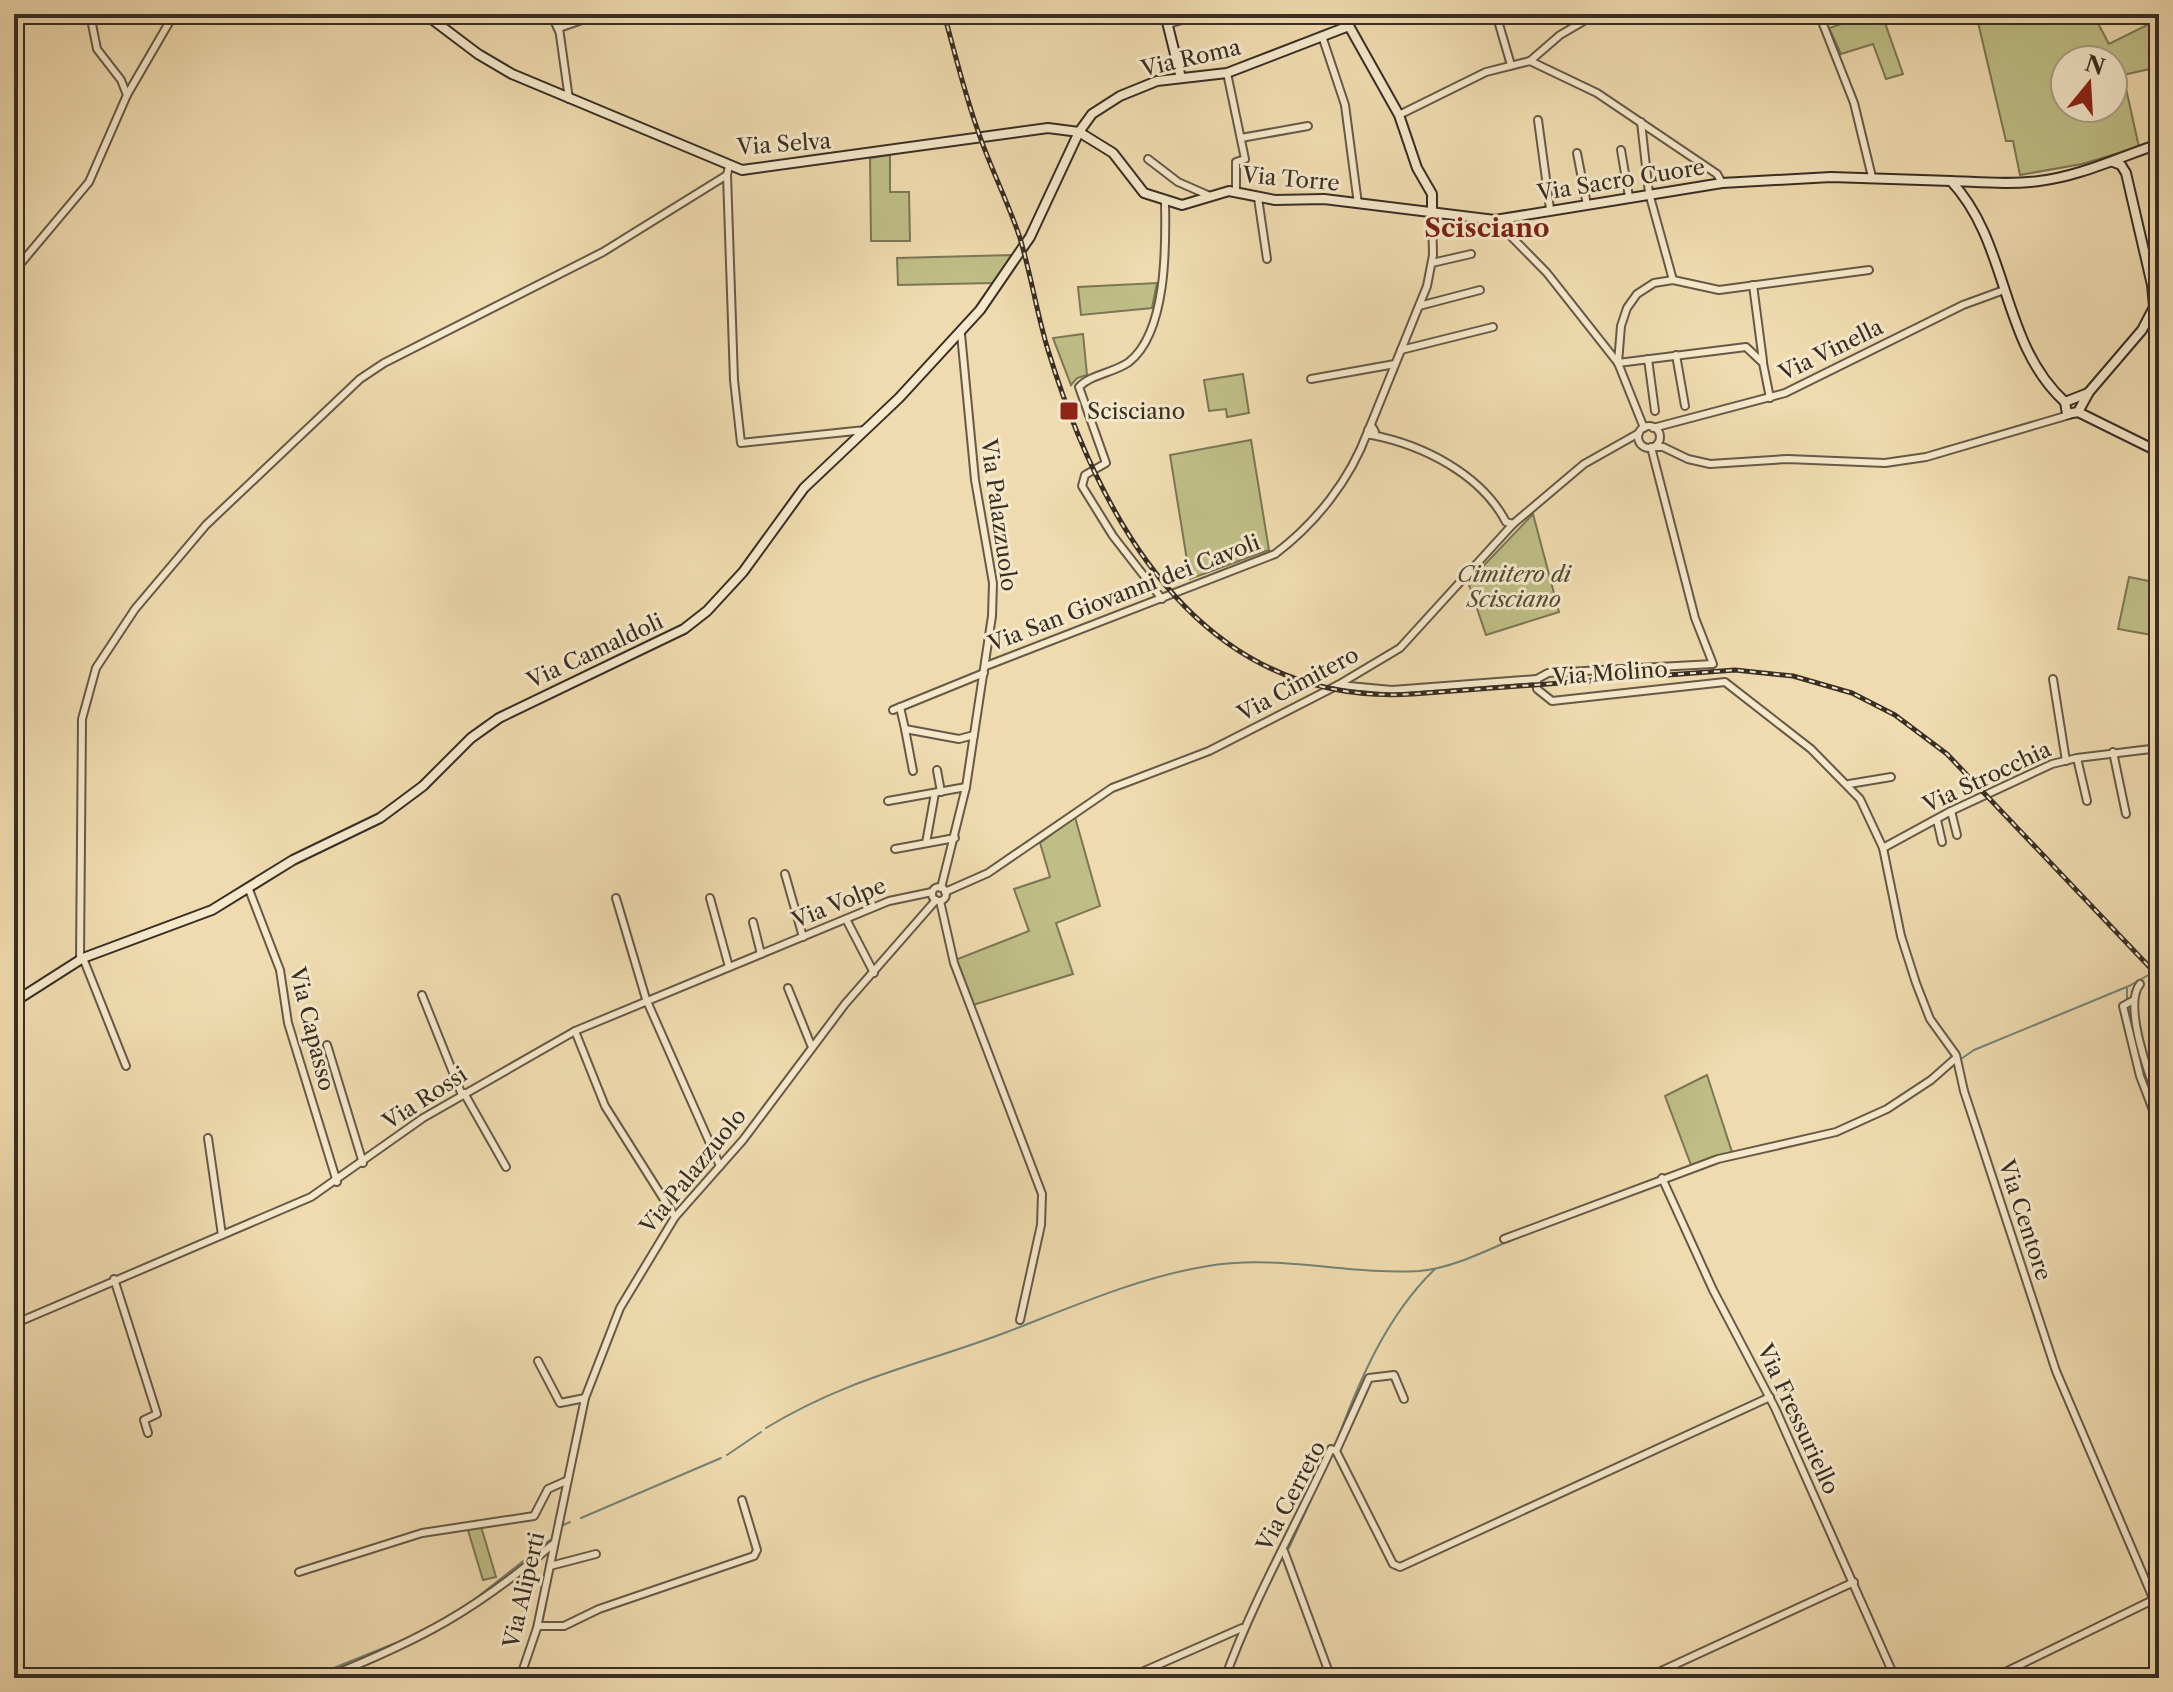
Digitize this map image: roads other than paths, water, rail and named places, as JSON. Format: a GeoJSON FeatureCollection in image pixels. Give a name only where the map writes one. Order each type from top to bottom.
{"type":"FeatureCollection","features":[{"type":"Feature","properties":{"kind":"street"},"geometry":{"type":"LineString","coordinates":[[90,14],[97,49],[121,80],[127,95]]}},
{"type":"Feature","properties":{"kind":"street"},"geometry":{"type":"LineString","coordinates":[[14,281],[21,263],[89,182],[127,95],[174,14]]}},
{"type":"Feature","properties":{"kind":"street","name":"Via Selva"},"geometry":{"type":"LineString","coordinates":[[425,14],[487,60],[728,171],[781,167],[1048,128],[1079,132]]}},
{"type":"Feature","properties":{"kind":"street"},"geometry":{"type":"LineString","coordinates":[[551,14],[559,31],[569,99]]}},
{"type":"Feature","properties":{"kind":"street"},"geometry":{"type":"LineString","coordinates":[[559,31],[564,24],[599,14]]}},
{"type":"Feature","properties":{"kind":"street"},"geometry":{"type":"LineString","coordinates":[[1165,14],[1181,78]]}},
{"type":"Feature","properties":{"kind":"street"},"geometry":{"type":"LineString","coordinates":[[1168,24],[1203,14]]}},
{"type":"Feature","properties":{"kind":"street"},"geometry":{"type":"LineString","coordinates":[[1354,14],[1349,26],[1399,115],[1414,161],[1432,194],[1432,211]]}},
{"type":"Feature","properties":{"kind":"street"},"geometry":{"type":"LineString","coordinates":[[1496,14],[1511,65]]}},
{"type":"Feature","properties":{"kind":"street"},"geometry":{"type":"LineString","coordinates":[[1399,115],[1468,79],[1530,61],[1560,35],[1596,14]]}},
{"type":"Feature","properties":{"kind":"street"},"geometry":{"type":"LineString","coordinates":[[1819,14],[1854,103],[1872,177]]}},
{"type":"Feature","properties":{"kind":"street","name":"Via Roma"},"geometry":{"type":"LineString","coordinates":[[1079,132],[1092,114],[1120,96],[1157,81],[1227,73],[1349,26]]}},
{"type":"Feature","properties":{"kind":"street"},"geometry":{"type":"LineString","coordinates":[[1321,35],[1345,105],[1358,204]]}},
{"type":"Feature","properties":{"kind":"street"},"geometry":{"type":"LineString","coordinates":[[1530,61],[1597,93],[1717,174],[1722,183]]}},
{"type":"Feature","properties":{"kind":"street"},"geometry":{"type":"LineString","coordinates":[[1227,73],[1245,159],[1236,162],[1236,192]]}},
{"type":"Feature","properties":{"kind":"street"},"geometry":{"type":"LineString","coordinates":[[1538,120],[1550,209]]}},
{"type":"Feature","properties":{"kind":"street"},"geometry":{"type":"LineString","coordinates":[[1641,122],[1649,193],[1673,280]]}},
{"type":"Feature","properties":{"kind":"street"},"geometry":{"type":"LineString","coordinates":[[1241,138],[1308,126]]}},
{"type":"Feature","properties":{"kind":"street"},"geometry":{"type":"LineString","coordinates":[[1079,132],[1113,153],[1144,193],[1165,202],[1167,253],[1146,341],[1129,362],[1079,387],[1106,463],[1085,475],[1082,486],[1113,536],[1162,599]]}},
{"type":"Feature","properties":{"kind":"street","name":"Via Camaldoli"},"geometry":{"type":"LineString","coordinates":[[14,1002],[82,959],[212,910],[248,887],[392,810],[423,786],[471,738],[499,718],[684,629],[721,597],[804,488],[961,334],[1030,237],[1079,132]]}},
{"type":"Feature","properties":{"kind":"street","name":"Via Sacro Cuore"},"geometry":{"type":"LineString","coordinates":[[1432,211],[1458,218],[1495,220],[1722,183],[1872,177],[2016,184],[2043,181],[2125,162],[2159,144]]}},
{"type":"Feature","properties":{"kind":"street"},"geometry":{"type":"LineString","coordinates":[[1621,150],[1629,197]]}},
{"type":"Feature","properties":{"kind":"street"},"geometry":{"type":"LineString","coordinates":[[1577,153],[1587,205]]}},
{"type":"Feature","properties":{"kind":"street"},"geometry":{"type":"LineString","coordinates":[[1148,159],[1178,182],[1210,196]]}},
{"type":"Feature","properties":{"kind":"street"},"geometry":{"type":"LineString","coordinates":[[1623,445],[1663,447],[1710,464],[1787,459],[1885,463],[1926,457],[2052,419],[2089,392],[2142,330],[2154,307],[2155,296],[2125,162]]}},
{"type":"Feature","properties":{"kind":"street"},"geometry":{"type":"LineString","coordinates":[[728,171],[734,380],[741,443],[865,430]]}},
{"type":"Feature","properties":{"kind":"street"},"geometry":{"type":"LineString","coordinates":[[126,1066],[82,959],[82,719],[96,668],[135,609],[229,501],[360,379],[384,363],[603,252],[728,171]]}},
{"type":"Feature","properties":{"kind":"street"},"geometry":{"type":"LineString","coordinates":[[1951,181],[1975,215],[2016,329],[2037,371],[2071,407],[2159,452]]}},
{"type":"Feature","properties":{"kind":"street","name":"Via Torre"},"geometry":{"type":"LineString","coordinates":[[1165,202],[1182,205],[1236,192],[1258,198],[1432,211]]}},
{"type":"Feature","properties":{"kind":"street"},"geometry":{"type":"LineString","coordinates":[[1258,198],[1267,259]]}},
{"type":"Feature","properties":{"kind":"street","name":"Via San Giovanni dei Cavoli"},"geometry":{"type":"LineString","coordinates":[[905,729],[897,708],[985,669],[1275,554],[1303,532],[1324,509],[1373,432],[1374,418],[1419,306],[1432,263],[1432,211]]}},
{"type":"Feature","properties":{"kind":"street"},"geometry":{"type":"LineString","coordinates":[[1495,220],[1547,273],[1618,363],[1649,447]]}},
{"type":"Feature","properties":{"kind":"street"},"geometry":{"type":"LineString","coordinates":[[1432,263],[1471,254]]}},
{"type":"Feature","properties":{"kind":"street"},"geometry":{"type":"LineString","coordinates":[[1618,363],[1621,326],[1632,300],[1654,283],[1673,280],[1710,289],[1869,270]]}},
{"type":"Feature","properties":{"kind":"street"},"geometry":{"type":"LineString","coordinates":[[1753,285],[1770,398]]}},
{"type":"Feature","properties":{"kind":"street"},"geometry":{"type":"LineString","coordinates":[[1419,306],[1480,290]]}},
{"type":"Feature","properties":{"kind":"street","name":"Via Vinella"},"geometry":{"type":"LineString","coordinates":[[1642,430],[1779,395],[1963,305],[2004,290]]}},
{"type":"Feature","properties":{"kind":"street"},"geometry":{"type":"LineString","coordinates":[[1401,350],[1493,327]]}},
{"type":"Feature","properties":{"kind":"street","name":"Via Palazzuolo"},"geometry":{"type":"LineString","coordinates":[[562,1509],[585,1398],[620,1308],[675,1217],[720,1166],[811,1045],[938,900],[943,890],[966,787],[985,669],[993,583],[975,480],[961,334]]}},
{"type":"Feature","properties":{"kind":"street"},"geometry":{"type":"LineString","coordinates":[[1618,363],[1741,346],[1751,350],[1763,363]]}},
{"type":"Feature","properties":{"kind":"street"},"geometry":{"type":"LineString","coordinates":[[1676,355],[1685,406]]}},
{"type":"Feature","properties":{"kind":"street"},"geometry":{"type":"LineString","coordinates":[[1648,359],[1655,411]]}},
{"type":"Feature","properties":{"kind":"street"},"geometry":{"type":"LineString","coordinates":[[1311,379],[1395,364]]}},
{"type":"Feature","properties":{"kind":"street"},"geometry":{"type":"LineString","coordinates":[[1770,385],[1779,395]]}},
{"type":"Feature","properties":{"kind":"street"},"geometry":{"type":"LineString","coordinates":[[1649,447],[1668,425]]}},
{"type":"Feature","properties":{"kind":"street"},"geometry":{"type":"LineString","coordinates":[[1653,428],[1659,439],[1678,454]]}},
{"type":"Feature","properties":{"kind":"street","name":"Via Cimitero"},"geometry":{"type":"LineString","coordinates":[[932,892],[988,873],[1112,788],[1209,751],[1338,685],[1400,648],[1516,522],[1584,464],[1623,445],[1642,430]]}},
{"type":"Feature","properties":{"kind":"street"},"geometry":{"type":"LineString","coordinates":[[1373,432],[1457,467],[1503,515],[1516,522]]}},
{"type":"Feature","properties":{"kind":"street","name":"Via Molino"},"geometry":{"type":"LineString","coordinates":[[1649,447],[1695,618],[1713,664],[1548,673],[1537,679],[1539,692],[1552,701],[1725,682],[1849,784],[1872,820],[1883,848]]}},
{"type":"Feature","properties":{"kind":"street"},"geometry":{"type":"LineString","coordinates":[[1503,515],[1503,537]]}},
{"type":"Feature","properties":{"kind":"street"},"geometry":{"type":"LineString","coordinates":[[1338,685],[1392,690],[1537,679]]}},
{"type":"Feature","properties":{"kind":"street"},"geometry":{"type":"LineString","coordinates":[[2053,679],[2066,761]]}},
{"type":"Feature","properties":{"kind":"street"},"geometry":{"type":"LineString","coordinates":[[913,771],[905,729],[959,739],[974,735]]}},
{"type":"Feature","properties":{"kind":"street","name":"Via Strocchia"},"geometry":{"type":"LineString","coordinates":[[1883,848],[1951,811],[2066,761],[2113,752],[2159,748]]}},
{"type":"Feature","properties":{"kind":"street"},"geometry":{"type":"LineString","coordinates":[[2113,752],[2126,814]]}},
{"type":"Feature","properties":{"kind":"street"},"geometry":{"type":"LineString","coordinates":[[2077,758],[2087,801]]}},
{"type":"Feature","properties":{"kind":"street"},"geometry":{"type":"LineString","coordinates":[[926,843],[938,793],[937,770]]}},
{"type":"Feature","properties":{"kind":"street"},"geometry":{"type":"LineString","coordinates":[[1849,784],[1891,777]]}},
{"type":"Feature","properties":{"kind":"street"},"geometry":{"type":"LineString","coordinates":[[888,801],[966,787]]}},
{"type":"Feature","properties":{"kind":"street"},"geometry":{"type":"LineString","coordinates":[[1951,811],[1957,835]]}},
{"type":"Feature","properties":{"kind":"street"},"geometry":{"type":"LineString","coordinates":[[1937,820],[1942,842]]}},
{"type":"Feature","properties":{"kind":"street"},"geometry":{"type":"LineString","coordinates":[[895,849],[955,838]]}},
{"type":"Feature","properties":{"kind":"street","name":"Via Centore"},"geometry":{"type":"LineString","coordinates":[[1883,848],[1901,936],[1916,983],[1930,1019],[1956,1058],[1960,1079],[2056,1371],[2156,1598],[2159,1612]]}},
{"type":"Feature","properties":{"kind":"street"},"geometry":{"type":"LineString","coordinates":[[785,874],[803,937]]}},
{"type":"Feature","properties":{"kind":"street","name":"Via Capasso"},"geometry":{"type":"LineString","coordinates":[[248,887],[280,970],[295,1050],[337,1182]]}},
{"type":"Feature","properties":{"kind":"street"},"geometry":{"type":"LineString","coordinates":[[932,892],[938,900],[954,963],[1042,1194],[1041,1225],[1020,1320]]}},
{"type":"Feature","properties":{"kind":"street","name":"Via Volpe"},"geometry":{"type":"LineString","coordinates":[[761,954],[889,901],[932,892]]}},
{"type":"Feature","properties":{"kind":"street"},"geometry":{"type":"LineString","coordinates":[[616,898],[646,999],[720,1166]]}},
{"type":"Feature","properties":{"kind":"street"},"geometry":{"type":"LineString","coordinates":[[710,898],[729,967]]}},
{"type":"Feature","properties":{"kind":"street"},"geometry":{"type":"LineString","coordinates":[[846,919],[874,973]]}},
{"type":"Feature","properties":{"kind":"street"},"geometry":{"type":"LineString","coordinates":[[753,922],[761,954]]}},
{"type":"Feature","properties":{"kind":"street","name":"Via Rossi"},"geometry":{"type":"LineString","coordinates":[[14,1324],[114,1279],[282,1212],[337,1182],[463,1094],[575,1031],[646,999],[761,954]]}},
{"type":"Feature","properties":{"kind":"street"},"geometry":{"type":"LineString","coordinates":[[2140,984],[2132,1001],[2123,1006],[2140,1076],[2159,1126]]}},
{"type":"Feature","properties":{"kind":"street"},"geometry":{"type":"LineString","coordinates":[[788,988],[811,1045]]}},
{"type":"Feature","properties":{"kind":"street"},"geometry":{"type":"LineString","coordinates":[[422,995],[463,1094],[506,1167]]}},
{"type":"Feature","properties":{"kind":"street"},"geometry":{"type":"LineString","coordinates":[[2132,1001],[2159,1101]]}},
{"type":"Feature","properties":{"kind":"street"},"geometry":{"type":"LineString","coordinates":[[575,1031],[605,1106],[675,1217]]}},
{"type":"Feature","properties":{"kind":"street"},"geometry":{"type":"LineString","coordinates":[[327,1045],[363,1163]]}},
{"type":"Feature","properties":{"kind":"street"},"geometry":{"type":"LineString","coordinates":[[1504,1239],[1662,1178],[1768,1145],[1836,1132],[1887,1109],[1931,1080],[1956,1058]]}},
{"type":"Feature","properties":{"kind":"street"},"geometry":{"type":"LineString","coordinates":[[208,1138],[222,1235]]}},
{"type":"Feature","properties":{"kind":"street","name":"Via Fressuriello"},"geometry":{"type":"LineString","coordinates":[[1662,1178],[1713,1290],[1770,1397],[1895,1678]]}},
{"type":"Feature","properties":{"kind":"street"},"geometry":{"type":"LineString","coordinates":[[114,1279],[157,1414],[144,1420],[148,1433]]}},
{"type":"Feature","properties":{"kind":"street"},"geometry":{"type":"LineString","coordinates":[[538,1361],[560,1403],[585,1398]]}},
{"type":"Feature","properties":{"kind":"street","name":"Via Cerreto"},"geometry":{"type":"LineString","coordinates":[[1225,1678],[1259,1591],[1284,1551],[1331,1449],[1336,1451],[1369,1378],[1394,1375],[1404,1399]]}},
{"type":"Feature","properties":{"kind":"street"},"geometry":{"type":"LineString","coordinates":[[1336,1451],[1393,1564],[1400,1567],[1770,1397]]}},
{"type":"Feature","properties":{"kind":"street"},"geometry":{"type":"LineString","coordinates":[[299,1572],[422,1533],[534,1516],[548,1489],[566,1481]]}},
{"type":"Feature","properties":{"kind":"street"},"geometry":{"type":"LineString","coordinates":[[538,1626],[564,1626],[599,1609],[754,1556],[757,1550],[742,1500]]}},
{"type":"Feature","properties":{"kind":"street","name":"Via Aliperti"},"geometry":{"type":"LineString","coordinates":[[520,1678],[538,1626],[562,1509]]}},
{"type":"Feature","properties":{"kind":"street"},"geometry":{"type":"LineString","coordinates":[[325,1678],[391,1653],[446,1624],[496,1592],[553,1544]]}},
{"type":"Feature","properties":{"kind":"street"},"geometry":{"type":"LineString","coordinates":[[1284,1551],[1331,1678]]}},
{"type":"Feature","properties":{"kind":"street"},"geometry":{"type":"LineString","coordinates":[[550,1566],[596,1554]]}},
{"type":"Feature","properties":{"kind":"street"},"geometry":{"type":"LineString","coordinates":[[1661,1671],[1854,1582]]}},
{"type":"Feature","properties":{"kind":"street"},"geometry":{"type":"LineString","coordinates":[[1993,1678],[2156,1598]]}},
{"type":"Feature","properties":{"kind":"street"},"geometry":{"type":"LineString","coordinates":[[1128,1678],[1243,1628]]}},
{"type":"Feature","properties":{"kind":"waterway"},"geometry":{"type":"LineString","coordinates":[[1961,1059],[1974,1050],[2129,986],[2159,969]]}},
{"type":"Feature","properties":{"kind":"waterway"},"geometry":{"type":"LineString","coordinates":[[2127,988],[2127,1001]]}},
{"type":"Feature","properties":{"kind":"waterway"},"geometry":{"type":"LineString","coordinates":[[2128,1007],[2134,1028]]}},
{"type":"Feature","properties":{"kind":"waterway"},"geometry":{"type":"LineString","coordinates":[[2140,1054],[2159,1114]]}},
{"type":"Feature","properties":{"kind":"waterway"},"geometry":{"type":"LineString","coordinates":[[1938,1077],[1952,1067]]}},
{"type":"Feature","properties":{"kind":"waterway"},"geometry":{"type":"LineString","coordinates":[[1902,1102],[1924,1088]]}},
{"type":"Feature","properties":{"kind":"waterway"},"geometry":{"type":"LineString","coordinates":[[1838,1134],[1858,1126]]}},
{"type":"Feature","properties":{"kind":"waterway"},"geometry":{"type":"LineString","coordinates":[[1710,1165],[1727,1160]]}},
{"type":"Feature","properties":{"kind":"waterway"},"geometry":{"type":"LineString","coordinates":[[766,1428],[855,1384],[1157,1277],[1208,1266],[1261,1262],[1419,1271],[1460,1261],[1527,1233]]}},
{"type":"Feature","properties":{"kind":"waterway"},"geometry":{"type":"LineString","coordinates":[[1335,1446],[1375,1352],[1402,1308],[1435,1269]]}},
{"type":"Feature","properties":{"kind":"waterway"},"geometry":{"type":"LineString","coordinates":[[727,1455],[761,1432]]}},
{"type":"Feature","properties":{"kind":"waterway"},"geometry":{"type":"LineString","coordinates":[[581,1518],[721,1458]]}},
{"type":"Feature","properties":{"kind":"waterway"},"geometry":{"type":"LineString","coordinates":[[1289,1548],[1328,1462]]}},
{"type":"Feature","properties":{"kind":"waterway"},"geometry":{"type":"LineString","coordinates":[[561,1526],[570,1522]]}},
{"type":"Feature","properties":{"kind":"waterway"},"geometry":{"type":"LineString","coordinates":[[466,1606],[550,1540]]}},
{"type":"Feature","properties":{"kind":"waterway"},"geometry":{"type":"LineString","coordinates":[[1285,1565],[1319,1654]]}},
{"type":"Feature","properties":{"kind":"waterway"},"geometry":{"type":"LineString","coordinates":[[438,1622],[450,1615]]}},
{"type":"Feature","properties":{"kind":"waterway"},"geometry":{"type":"LineString","coordinates":[[309,1678],[408,1638]]}},
{"type":"Feature","properties":{"kind":"railway"},"geometry":{"type":"LineString","coordinates":[[944,14],[973,116],[1020,238],[1048,350],[1098,480],[1132,540],[1172,593],[1219,637],[1275,670],[1339,690],[1413,694],[1735,670],[1793,676],[1852,693],[1895,715],[1947,754],[2159,977]]}},
{"type":"Feature","properties":{"kind":"place","name":"Scisciano"},"geometry":{"type":"Point","coordinates":[1069,411]}},
{"type":"Feature","properties":{"kind":"district","name":"Scisciano"},"geometry":{"type":"Point","coordinates":[1487,228]}},
{"type":"Feature","properties":{"kind":"park label","name":"Cimitero di Scisciano"},"geometry":{"type":"Point","coordinates":[1514,586]}}]}
